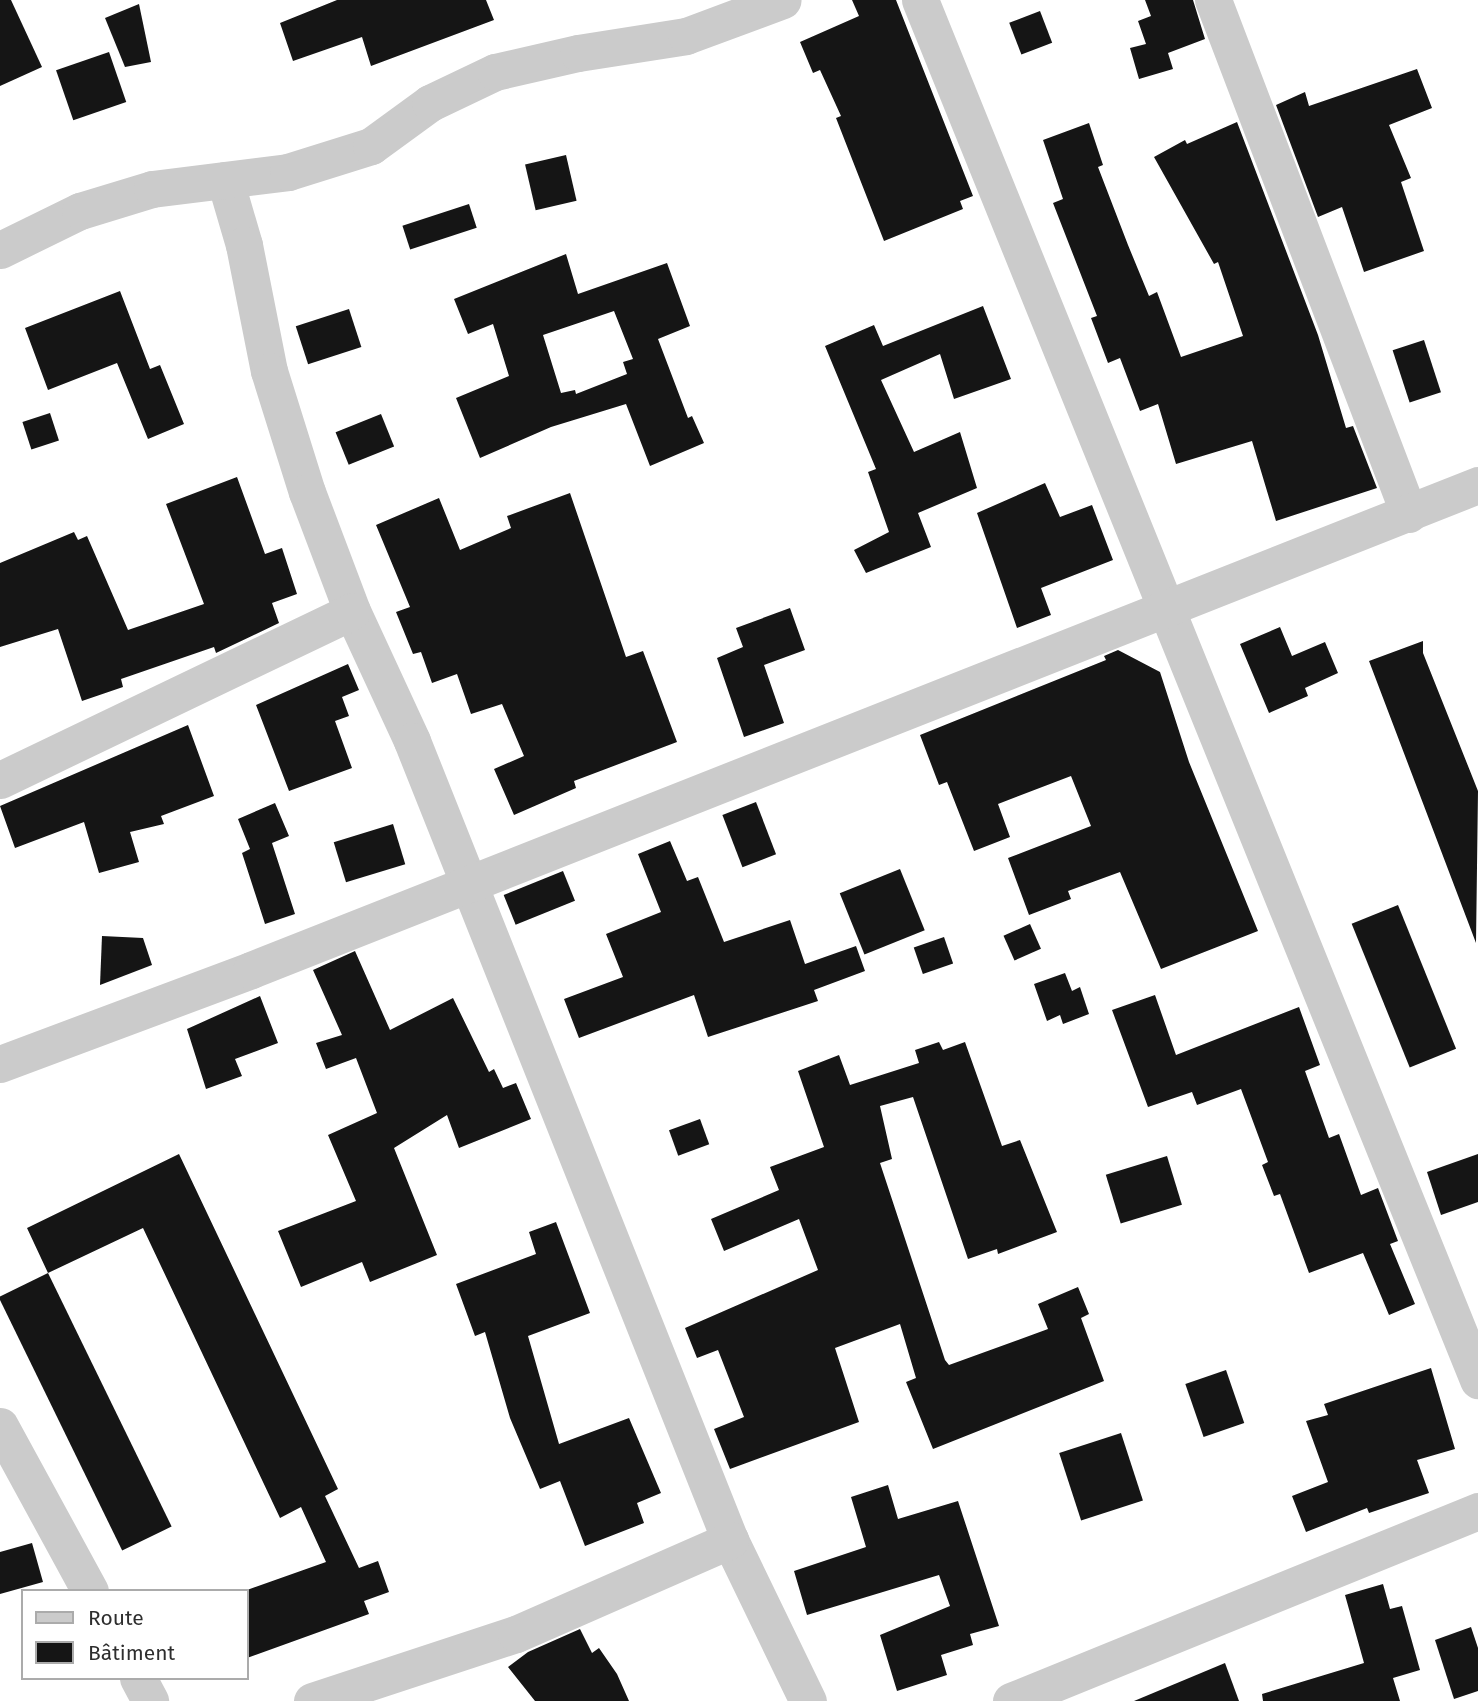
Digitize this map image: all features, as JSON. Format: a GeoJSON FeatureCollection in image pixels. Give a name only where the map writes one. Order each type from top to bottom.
{"type":"FeatureCollection","features":[{"type":"Feature","properties":{"kind":"street"},"geometry":{"type":"LineString","coordinates":[[0,250],[80,211],[152,189],[288,172],[371,146],[430,103],[495,72],[578,52],[687,36],[783,0]]}},
{"type":"Feature","properties":{"kind":"street"},"geometry":{"type":"LineString","coordinates":[[920,0],[1478,1380]]}},
{"type":"Feature","properties":{"kind":"street"},"geometry":{"type":"LineString","coordinates":[[1213,0],[1409,514]]}},
{"type":"Feature","properties":{"kind":"street"},"geometry":{"type":"LineString","coordinates":[[225,180],[244,245],[269,371],[307,492],[352,611],[412,741],[466,886],[730,1540],[808,1701]]}},
{"type":"Feature","properties":{"kind":"street"},"geometry":{"type":"LineString","coordinates":[[0,1064],[466,886],[1478,485]]}},
{"type":"Feature","properties":{"kind":"street"},"geometry":{"type":"LineString","coordinates":[[0,780],[352,611]]}},
{"type":"Feature","properties":{"kind":"street"},"geometry":{"type":"LineString","coordinates":[[0,1426],[89,1589]]}},
{"type":"Feature","properties":{"kind":"street"},"geometry":{"type":"LineString","coordinates":[[1011,1701],[1478,1511]]}},
{"type":"Feature","properties":{"kind":"street"},"geometry":{"type":"LineString","coordinates":[[312,1701],[516,1634],[730,1540]]}},
{"type":"Feature","properties":{"kind":"street"},"geometry":{"type":"LineString","coordinates":[[139,1680],[150,1701]]}},
{"type":"Feature","properties":{"kind":"building"},"geometry":{"type":"Polygon","coordinates":[[[0,0],[11,0],[42,67],[0,86],[0,0]]]}},
{"type":"Feature","properties":{"kind":"building"},"geometry":{"type":"Polygon","coordinates":[[[337,0],[486,0],[494,20],[371,66],[362,37],[293,61],[280,23],[337,0]]]}},
{"type":"Feature","properties":{"kind":"building"},"geometry":{"type":"Polygon","coordinates":[[[852,0],[896,0],[973,196],[960,201],[963,209],[884,241],[836,118],[841,116],[820,70],[813,73],[800,42],[859,16],[852,0]]]}},
{"type":"Feature","properties":{"kind":"building"},"geometry":{"type":"Polygon","coordinates":[[[1145,0],[1193,0],[1205,39],[1168,53],[1173,69],[1139,79],[1130,48],[1146,44],[1138,21],[1151,16],[1145,0]]]}},
{"type":"Feature","properties":{"kind":"building"},"geometry":{"type":"Polygon","coordinates":[[[139,4],[151,62],[125,67],[105,18],[139,4]]]}},
{"type":"Feature","properties":{"kind":"building"},"geometry":{"type":"Polygon","coordinates":[[[1040,11],[1052,43],[1021,55],[1009,23],[1040,11]]]}},
{"type":"Feature","properties":{"kind":"building"},"geometry":{"type":"Polygon","coordinates":[[[109,52],[126,102],[73,120],[56,70],[109,52]]]}},
{"type":"Feature","properties":{"kind":"building"},"geometry":{"type":"Polygon","coordinates":[[[1417,69],[1432,108],[1389,125],[1411,178],[1401,182],[1424,251],[1364,272],[1342,207],[1318,217],[1276,105],[1305,92],[1309,106],[1417,69]]]}},
{"type":"Feature","properties":{"kind":"building"},"geometry":{"type":"Polygon","coordinates":[[[1237,122],[1318,335],[1346,428],[1353,426],[1377,488],[1276,521],[1252,441],[1176,464],[1158,404],[1140,411],[1120,358],[1108,363],[1091,318],[1097,316],[1053,203],[1063,199],[1043,140],[1089,123],[1103,165],[1098,167],[1128,245],[1149,296],[1157,292],[1181,357],[1243,336],[1218,262],[1214,264],[1154,157],[1185,140],[1187,144],[1237,122]]]}},
{"type":"Feature","properties":{"kind":"building"},"geometry":{"type":"Polygon","coordinates":[[[566,155],[577,201],[536,210],[525,164],[566,155]]]}},
{"type":"Feature","properties":{"kind":"building"},"geometry":{"type":"Polygon","coordinates":[[[469,204],[477,228],[410,249],[402,226],[469,204]]]}},
{"type":"Feature","properties":{"kind":"building"},"geometry":{"type":"Polygon","coordinates":[[[566,254],[578,294],[667,263],[690,326],[658,339],[688,418],[692,416],[704,443],[650,466],[626,404],[551,427],[480,458],[456,398],[509,376],[493,324],[468,334],[454,299],[566,254]],[[614,311],[543,335],[561,393],[575,390],[576,394],[627,374],[623,362],[633,359],[614,311]]]}},
{"type":"Feature","properties":{"kind":"building"},"geometry":{"type":"Polygon","coordinates":[[[120,291],[150,369],[160,365],[184,424],[148,439],[117,363],[48,390],[25,328],[120,291]]]}},
{"type":"Feature","properties":{"kind":"building"},"geometry":{"type":"Polygon","coordinates":[[[983,306],[1011,379],[954,399],[940,354],[881,380],[914,452],[960,432],[977,488],[918,513],[931,547],[866,573],[854,550],[889,532],[868,472],[876,469],[825,346],[874,325],[883,346],[983,306]]]}},
{"type":"Feature","properties":{"kind":"building"},"geometry":{"type":"Polygon","coordinates":[[[349,309],[361,347],[308,364],[296,326],[349,309]]]}},
{"type":"Feature","properties":{"kind":"building"},"geometry":{"type":"Polygon","coordinates":[[[1424,340],[1441,392],[1410,403],[1393,350],[1424,340]]]}},
{"type":"Feature","properties":{"kind":"building"},"geometry":{"type":"Polygon","coordinates":[[[50,413],[59,441],[31,450],[22,422],[50,413]]]}},
{"type":"Feature","properties":{"kind":"building"},"geometry":{"type":"Polygon","coordinates":[[[381,414],[394,446],[349,465],[336,432],[381,414]]]}},
{"type":"Feature","properties":{"kind":"building"},"geometry":{"type":"Polygon","coordinates":[[[237,477],[265,554],[282,548],[297,594],[272,603],[279,623],[216,653],[214,647],[121,679],[123,687],[82,701],[58,629],[0,647],[0,563],[74,532],[78,540],[87,536],[128,630],[204,604],[166,504],[237,477]]]}},
{"type":"Feature","properties":{"kind":"building"},"geometry":{"type":"Polygon","coordinates":[[[1045,483],[1060,517],[1092,505],[1113,560],[1041,588],[1051,615],[1017,628],[977,513],[1045,483]]]}},
{"type":"Feature","properties":{"kind":"building"},"geometry":{"type":"Polygon","coordinates":[[[570,493],[626,657],[643,651],[677,742],[574,781],[576,788],[514,815],[494,769],[524,756],[502,704],[471,714],[457,674],[432,683],[421,652],[413,654],[396,612],[410,607],[376,525],[439,498],[460,550],[511,528],[507,516],[570,493]]]}},
{"type":"Feature","properties":{"kind":"building"},"geometry":{"type":"Polygon","coordinates":[[[790,608],[805,650],[764,665],[784,723],[744,737],[717,658],[743,647],[736,628],[790,608]]]}},
{"type":"Feature","properties":{"kind":"building"},"geometry":{"type":"Polygon","coordinates":[[[1280,627],[1292,656],[1325,642],[1338,673],[1305,688],[1308,696],[1269,713],[1240,644],[1280,627]]]}},
{"type":"Feature","properties":{"kind":"building"},"geometry":{"type":"Polygon","coordinates":[[[1423,641],[1423,653],[1478,791],[1476,943],[1369,661],[1423,641]]]}},
{"type":"Feature","properties":{"kind":"building"},"geometry":{"type":"Polygon","coordinates":[[[1118,650],[1160,672],[1189,762],[1258,931],[1161,969],[1120,872],[1068,891],[1071,899],[1029,915],[1008,858],[1091,826],[1071,776],[998,804],[1010,837],[974,851],[947,782],[939,785],[920,735],[1106,660],[1104,656],[1118,650]]]}},
{"type":"Feature","properties":{"kind":"building"},"geometry":{"type":"Polygon","coordinates":[[[348,664],[359,690],[342,697],[349,716],[335,721],[352,768],[289,791],[256,705],[348,664]]]}},
{"type":"Feature","properties":{"kind":"building"},"geometry":{"type":"Polygon","coordinates":[[[188,725],[214,796],[161,816],[164,824],[130,832],[139,862],[99,873],[84,822],[15,848],[0,806],[188,725]]]}},
{"type":"Feature","properties":{"kind":"building"},"geometry":{"type":"Polygon","coordinates":[[[756,802],[776,854],[742,867],[722,815],[756,802]]]}},
{"type":"Feature","properties":{"kind":"building"},"geometry":{"type":"Polygon","coordinates":[[[275,803],[289,836],[272,843],[295,914],[265,924],[242,853],[250,849],[238,819],[275,803]]]}},
{"type":"Feature","properties":{"kind":"building"},"geometry":{"type":"Polygon","coordinates":[[[393,824],[405,864],[346,882],[334,842],[393,824]]]}},
{"type":"Feature","properties":{"kind":"building"},"geometry":{"type":"Polygon","coordinates":[[[670,841],[687,881],[698,877],[724,942],[790,920],[805,964],[856,946],[865,971],[814,990],[818,1001],[708,1037],[694,995],[579,1038],[564,999],[623,977],[606,934],[661,912],[638,854],[670,841]]]}},
{"type":"Feature","properties":{"kind":"building"},"geometry":{"type":"Polygon","coordinates":[[[900,869],[925,930],[864,955],[840,893],[900,869]]]}},
{"type":"Feature","properties":{"kind":"building"},"geometry":{"type":"Polygon","coordinates":[[[563,871],[575,901],[516,925],[504,895],[563,871]]]}},
{"type":"Feature","properties":{"kind":"building"},"geometry":{"type":"Polygon","coordinates":[[[1398,905],[1456,1049],[1410,1067],[1352,924],[1398,905]]]}},
{"type":"Feature","properties":{"kind":"building"},"geometry":{"type":"Polygon","coordinates":[[[1030,924],[1041,949],[1014,960],[1004,936],[1030,924]]]}},
{"type":"Feature","properties":{"kind":"building"},"geometry":{"type":"Polygon","coordinates":[[[102,936],[143,938],[152,965],[100,985],[102,936]]]}},
{"type":"Feature","properties":{"kind":"building"},"geometry":{"type":"Polygon","coordinates":[[[944,937],[953,963],[923,974],[914,947],[944,937]]]}},
{"type":"Feature","properties":{"kind":"building"},"geometry":{"type":"Polygon","coordinates":[[[355,951],[390,1030],[453,998],[489,1072],[494,1069],[503,1088],[516,1083],[531,1119],[459,1148],[447,1115],[394,1148],[437,1255],[370,1282],[362,1262],[301,1287],[278,1231],[356,1201],[328,1135],[377,1113],[356,1058],[326,1069],[316,1043],[342,1035],[313,970],[355,951]]]}},
{"type":"Feature","properties":{"kind":"building"},"geometry":{"type":"Polygon","coordinates":[[[1065,973],[1072,991],[1080,987],[1089,1014],[1063,1024],[1060,1015],[1047,1021],[1034,984],[1065,973]]]}},
{"type":"Feature","properties":{"kind":"building"},"geometry":{"type":"Polygon","coordinates":[[[1155,995],[1176,1055],[1299,1007],[1320,1065],[1305,1071],[1329,1138],[1339,1134],[1361,1195],[1378,1188],[1398,1241],[1390,1244],[1415,1304],[1389,1315],[1363,1253],[1309,1273],[1280,1194],[1274,1196],[1262,1165],[1268,1162],[1241,1089],[1197,1105],[1192,1092],[1148,1107],[1112,1010],[1155,995]]]}},
{"type":"Feature","properties":{"kind":"building"},"geometry":{"type":"Polygon","coordinates":[[[260,996],[278,1043],[235,1059],[242,1076],[206,1089],[187,1029],[260,996]]]}},
{"type":"Feature","properties":{"kind":"building"},"geometry":{"type":"Polygon","coordinates":[[[939,1042],[943,1050],[965,1042],[1002,1146],[1020,1140],[1057,1232],[998,1254],[997,1249],[968,1259],[913,1097],[880,1106],[892,1159],[880,1163],[945,1360],[949,1365],[1048,1329],[1038,1304],[1078,1287],[1089,1314],[1081,1318],[1104,1381],[933,1449],[906,1382],[916,1378],[900,1324],[835,1348],[859,1422],[730,1469],[714,1429],[744,1417],[718,1350],[697,1358],[685,1328],[818,1270],[799,1219],[724,1251],[711,1219],[779,1190],[770,1167],[824,1147],[798,1071],[839,1055],[850,1085],[919,1063],[915,1050],[939,1042]]]}},
{"type":"Feature","properties":{"kind":"building"},"geometry":{"type":"Polygon","coordinates":[[[700,1119],[709,1144],[678,1156],[669,1130],[700,1119]]]}},
{"type":"Feature","properties":{"kind":"building"},"geometry":{"type":"Polygon","coordinates":[[[179,1154],[338,1489],[325,1496],[359,1568],[378,1561],[389,1592],[364,1601],[369,1614],[248,1658],[248,1590],[326,1562],[301,1507],[280,1518],[143,1228],[48,1273],[27,1228],[179,1154]]]}},
{"type":"Feature","properties":{"kind":"building"},"geometry":{"type":"Polygon","coordinates":[[[1478,1154],[1478,1202],[1441,1215],[1427,1172],[1478,1154]]]}},
{"type":"Feature","properties":{"kind":"building"},"geometry":{"type":"Polygon","coordinates":[[[1167,1156],[1182,1205],[1121,1223],[1106,1175],[1167,1156]]]}},
{"type":"Feature","properties":{"kind":"building"},"geometry":{"type":"Polygon","coordinates":[[[556,1222],[590,1313],[528,1336],[559,1444],[629,1418],[661,1493],[637,1503],[644,1523],[585,1546],[560,1481],[540,1489],[510,1418],[485,1332],[475,1336],[456,1284],[536,1254],[529,1232],[556,1222]]]}},
{"type":"Feature","properties":{"kind":"building"},"geometry":{"type":"Polygon","coordinates":[[[48,1273],[172,1526],[122,1551],[0,1300],[0,1296],[48,1273]]]}},
{"type":"Feature","properties":{"kind":"building"},"geometry":{"type":"Polygon","coordinates":[[[1431,1368],[1455,1449],[1417,1460],[1429,1493],[1369,1513],[1367,1508],[1306,1532],[1292,1496],[1328,1482],[1306,1421],[1328,1415],[1324,1404],[1431,1368]]]}},
{"type":"Feature","properties":{"kind":"building"},"geometry":{"type":"Polygon","coordinates":[[[1226,1370],[1244,1423],[1204,1437],[1185,1384],[1226,1370]]]}},
{"type":"Feature","properties":{"kind":"building"},"geometry":{"type":"Polygon","coordinates":[[[1121,1433],[1143,1501],[1081,1521],[1059,1453],[1121,1433]]]}},
{"type":"Feature","properties":{"kind":"building"},"geometry":{"type":"Polygon","coordinates":[[[888,1485],[898,1519],[958,1501],[999,1626],[970,1634],[973,1645],[941,1655],[947,1675],[897,1691],[880,1635],[950,1606],[939,1575],[807,1615],[794,1571],[866,1547],[851,1497],[888,1485]]]}},
{"type":"Feature","properties":{"kind":"building"},"geometry":{"type":"Polygon","coordinates":[[[32,1543],[43,1582],[0,1594],[0,1552],[32,1543]]]}},
{"type":"Feature","properties":{"kind":"building"},"geometry":{"type":"Polygon","coordinates":[[[1383,1584],[1390,1609],[1402,1606],[1420,1670],[1393,1678],[1400,1701],[1263,1701],[1262,1694],[1364,1663],[1345,1595],[1383,1584]]]}},
{"type":"Feature","properties":{"kind":"building"},"geometry":{"type":"Polygon","coordinates":[[[1471,1627],[1478,1648],[1478,1691],[1454,1699],[1435,1640],[1471,1627]]]}},
{"type":"Feature","properties":{"kind":"building"},"geometry":{"type":"Polygon","coordinates":[[[580,1629],[592,1653],[599,1648],[617,1674],[629,1701],[535,1701],[508,1667],[528,1652],[580,1629]]]}},
{"type":"Feature","properties":{"kind":"building"},"geometry":{"type":"Polygon","coordinates":[[[1225,1663],[1239,1701],[1134,1701],[1225,1663]]]}}]}
